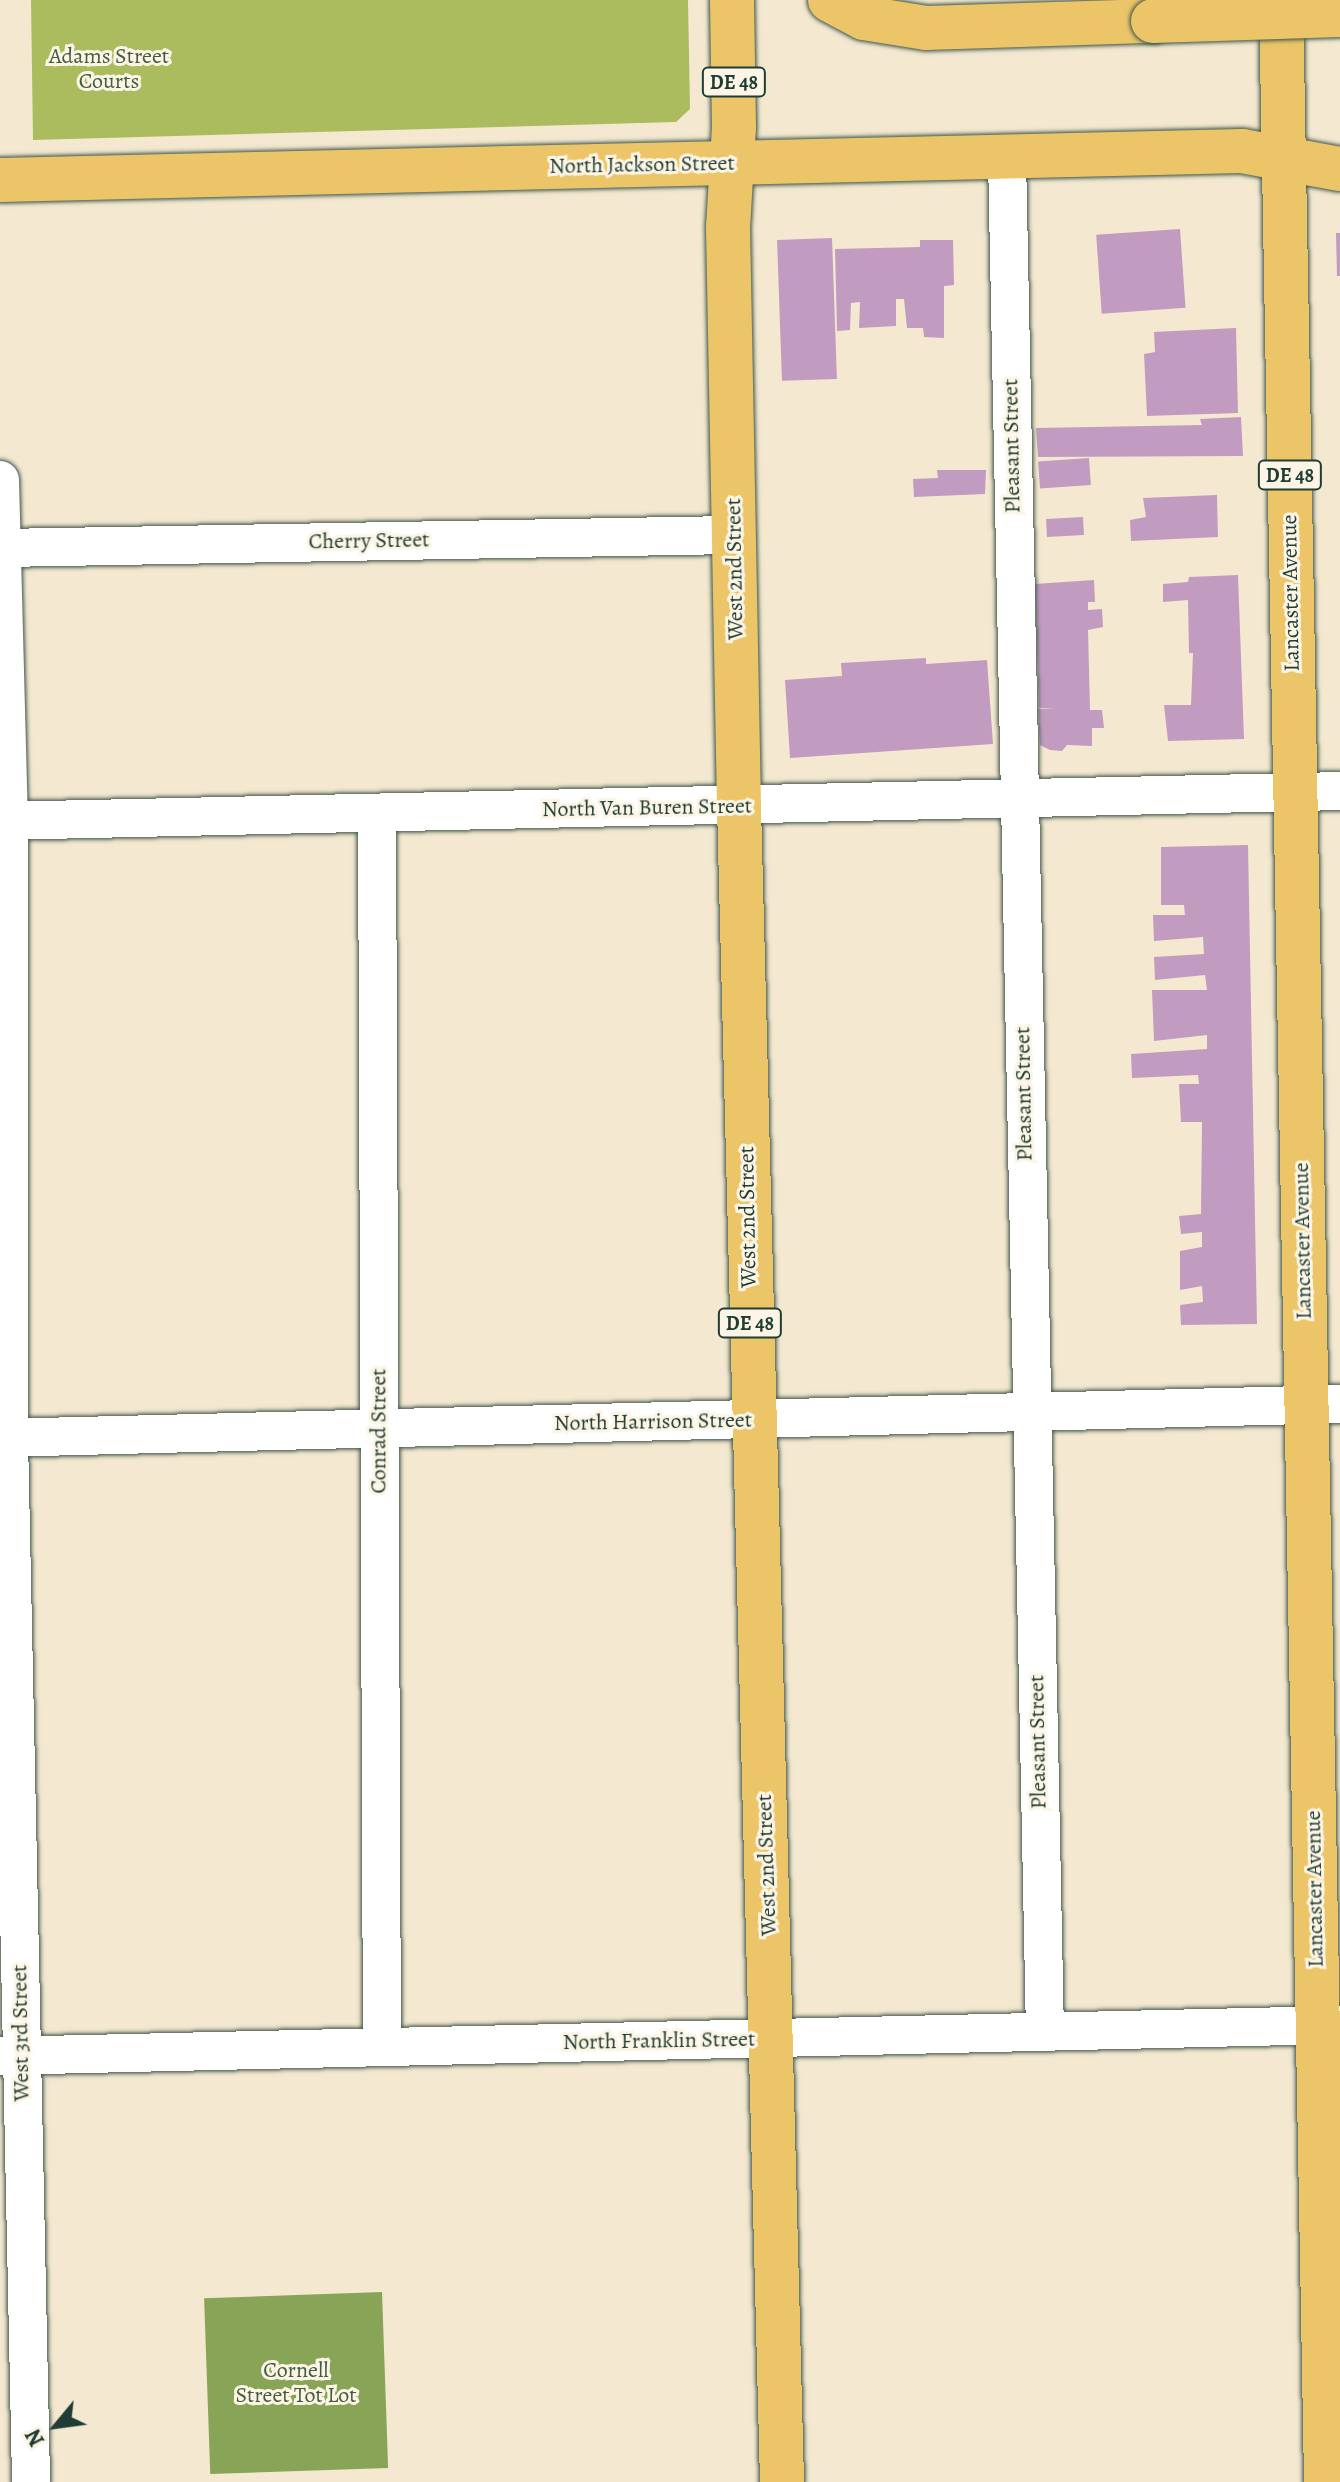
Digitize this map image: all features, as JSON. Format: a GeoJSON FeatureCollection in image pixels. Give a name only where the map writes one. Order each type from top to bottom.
{"type":"FeatureCollection","features":[{"type":"Feature","properties":{"kind":"main road","name":"West 2nd Street"},"geometry":{"type":"LineString","coordinates":[[732,0],[732,163],[728,227],[739,806],[752,1420],[773,2038],[782,2482]]}},
{"type":"Feature","properties":{"kind":"main road"},"geometry":{"type":"LineString","coordinates":[[830,0],[864,18],[926,28],[1340,15]]}},
{"type":"Feature","properties":{"kind":"main road","name":"Lancaster Avenue"},"geometry":{"type":"LineString","coordinates":[[1281,0],[1294,792],[1323,1405],[1329,2025],[1326,2482]]}},
{"type":"Feature","properties":{"kind":"main road","name":"North Jackson Street"},"geometry":{"type":"LineString","coordinates":[[0,180],[1242,151],[1340,169]]}},
{"type":"Feature","properties":{"kind":"street","name":"Pleasant Street"},"geometry":{"type":"LineString","coordinates":[[1007,157],[1045,2032]]}},
{"type":"Feature","properties":{"kind":"street","name":"West 3rd Street"},"geometry":{"type":"LineString","coordinates":[[0,480],[4,821],[4,1438],[11,2056],[31,2482]]}},
{"type":"Feature","properties":{"kind":"street","name":"Cherry Street"},"geometry":{"type":"LineString","coordinates":[[2,548],[735,535]]}},
{"type":"Feature","properties":{"kind":"street","name":"North Van Buren Street"},"geometry":{"type":"LineString","coordinates":[[4,821],[1340,791]]}},
{"type":"Feature","properties":{"kind":"street","name":"Conrad Street"},"geometry":{"type":"LineString","coordinates":[[377,814],[382,2047]]}},
{"type":"Feature","properties":{"kind":"street","name":"North Harrison Street"},"geometry":{"type":"LineString","coordinates":[[4,1438],[1323,1405]]}},
{"type":"Feature","properties":{"kind":"street","name":"North Franklin Street"},"geometry":{"type":"LineString","coordinates":[[11,2056],[1329,2025]]}},
{"type":"Feature","properties":{"kind":"green space","name":"Adams Street Courts"},"geometry":{"type":"Polygon","coordinates":[[[31,0],[688,0],[690,109],[676,122],[33,140],[31,0]]]}},
{"type":"Feature","properties":{"kind":"green space","name":"Cornell Street Tot Lot"},"geometry":{"type":"Polygon","coordinates":[[[382,2292],[388,2468],[210,2474],[204,2298],[382,2292]]]}},
{"type":"Feature","properties":{"kind":"building"},"geometry":{"type":"Polygon","coordinates":[[[1180,229],[1186,308],[1102,314],[1096,235],[1180,229]]]}},
{"type":"Feature","properties":{"kind":"building"},"geometry":{"type":"Polygon","coordinates":[[[1336,233],[1340,233],[1340,276],[1337,276],[1336,233]]]}},
{"type":"Feature","properties":{"kind":"building"},"geometry":{"type":"Polygon","coordinates":[[[832,238],[837,379],[782,381],[777,240],[832,238]]]}},
{"type":"Feature","properties":{"kind":"building"},"geometry":{"type":"Polygon","coordinates":[[[920,240],[953,240],[954,285],[944,286],[944,338],[924,337],[923,328],[907,328],[904,299],[896,299],[896,326],[859,328],[860,302],[851,303],[850,330],[837,331],[835,249],[920,247],[920,240]]]}},
{"type":"Feature","properties":{"kind":"building"},"geometry":{"type":"Polygon","coordinates":[[[1236,328],[1238,413],[1147,416],[1144,354],[1155,352],[1154,332],[1236,328]]]}},
{"type":"Feature","properties":{"kind":"building"},"geometry":{"type":"Polygon","coordinates":[[[1241,417],[1243,456],[1038,457],[1036,428],[1202,425],[1200,419],[1241,417]]]}},
{"type":"Feature","properties":{"kind":"building"},"geometry":{"type":"Polygon","coordinates":[[[1089,458],[1091,485],[1040,488],[1038,462],[1089,458]]]}},
{"type":"Feature","properties":{"kind":"building"},"geometry":{"type":"Polygon","coordinates":[[[937,470],[986,470],[985,494],[914,497],[913,479],[938,478],[937,470]]]}},
{"type":"Feature","properties":{"kind":"building"},"geometry":{"type":"Polygon","coordinates":[[[1217,495],[1218,537],[1131,541],[1130,520],[1146,517],[1143,498],[1217,495]]]}},
{"type":"Feature","properties":{"kind":"building"},"geometry":{"type":"Polygon","coordinates":[[[1083,517],[1084,535],[1047,537],[1046,519],[1083,517]]]}},
{"type":"Feature","properties":{"kind":"building"},"geometry":{"type":"Polygon","coordinates":[[[1238,575],[1244,739],[1168,741],[1164,705],[1191,705],[1193,653],[1189,653],[1188,600],[1163,602],[1163,584],[1188,582],[1189,577],[1238,575]]]}},
{"type":"Feature","properties":{"kind":"building"},"geometry":{"type":"Polygon","coordinates":[[[1094,580],[1095,602],[1088,602],[1088,610],[1102,609],[1103,627],[1088,630],[1090,710],[1102,710],[1104,728],[1092,728],[1092,746],[1067,745],[1062,751],[1050,750],[1040,745],[1038,709],[1055,708],[1039,708],[1035,584],[1094,580]]]}},
{"type":"Feature","properties":{"kind":"building"},"geometry":{"type":"Polygon","coordinates":[[[926,658],[926,664],[987,660],[993,744],[790,758],[785,680],[842,676],[841,663],[926,658]]]}},
{"type":"Feature","properties":{"kind":"building"},"geometry":{"type":"Polygon","coordinates":[[[1248,845],[1257,1324],[1181,1325],[1180,1305],[1203,1302],[1202,1286],[1180,1290],[1180,1251],[1202,1247],[1202,1232],[1181,1234],[1179,1216],[1201,1214],[1202,1122],[1181,1122],[1179,1084],[1199,1084],[1198,1075],[1132,1078],[1131,1054],[1207,1049],[1207,1035],[1154,1041],[1152,990],[1207,990],[1205,975],[1155,980],[1154,957],[1204,954],[1203,937],[1154,941],[1153,915],[1185,915],[1184,905],[1161,905],[1161,847],[1248,845]]]}}]}
